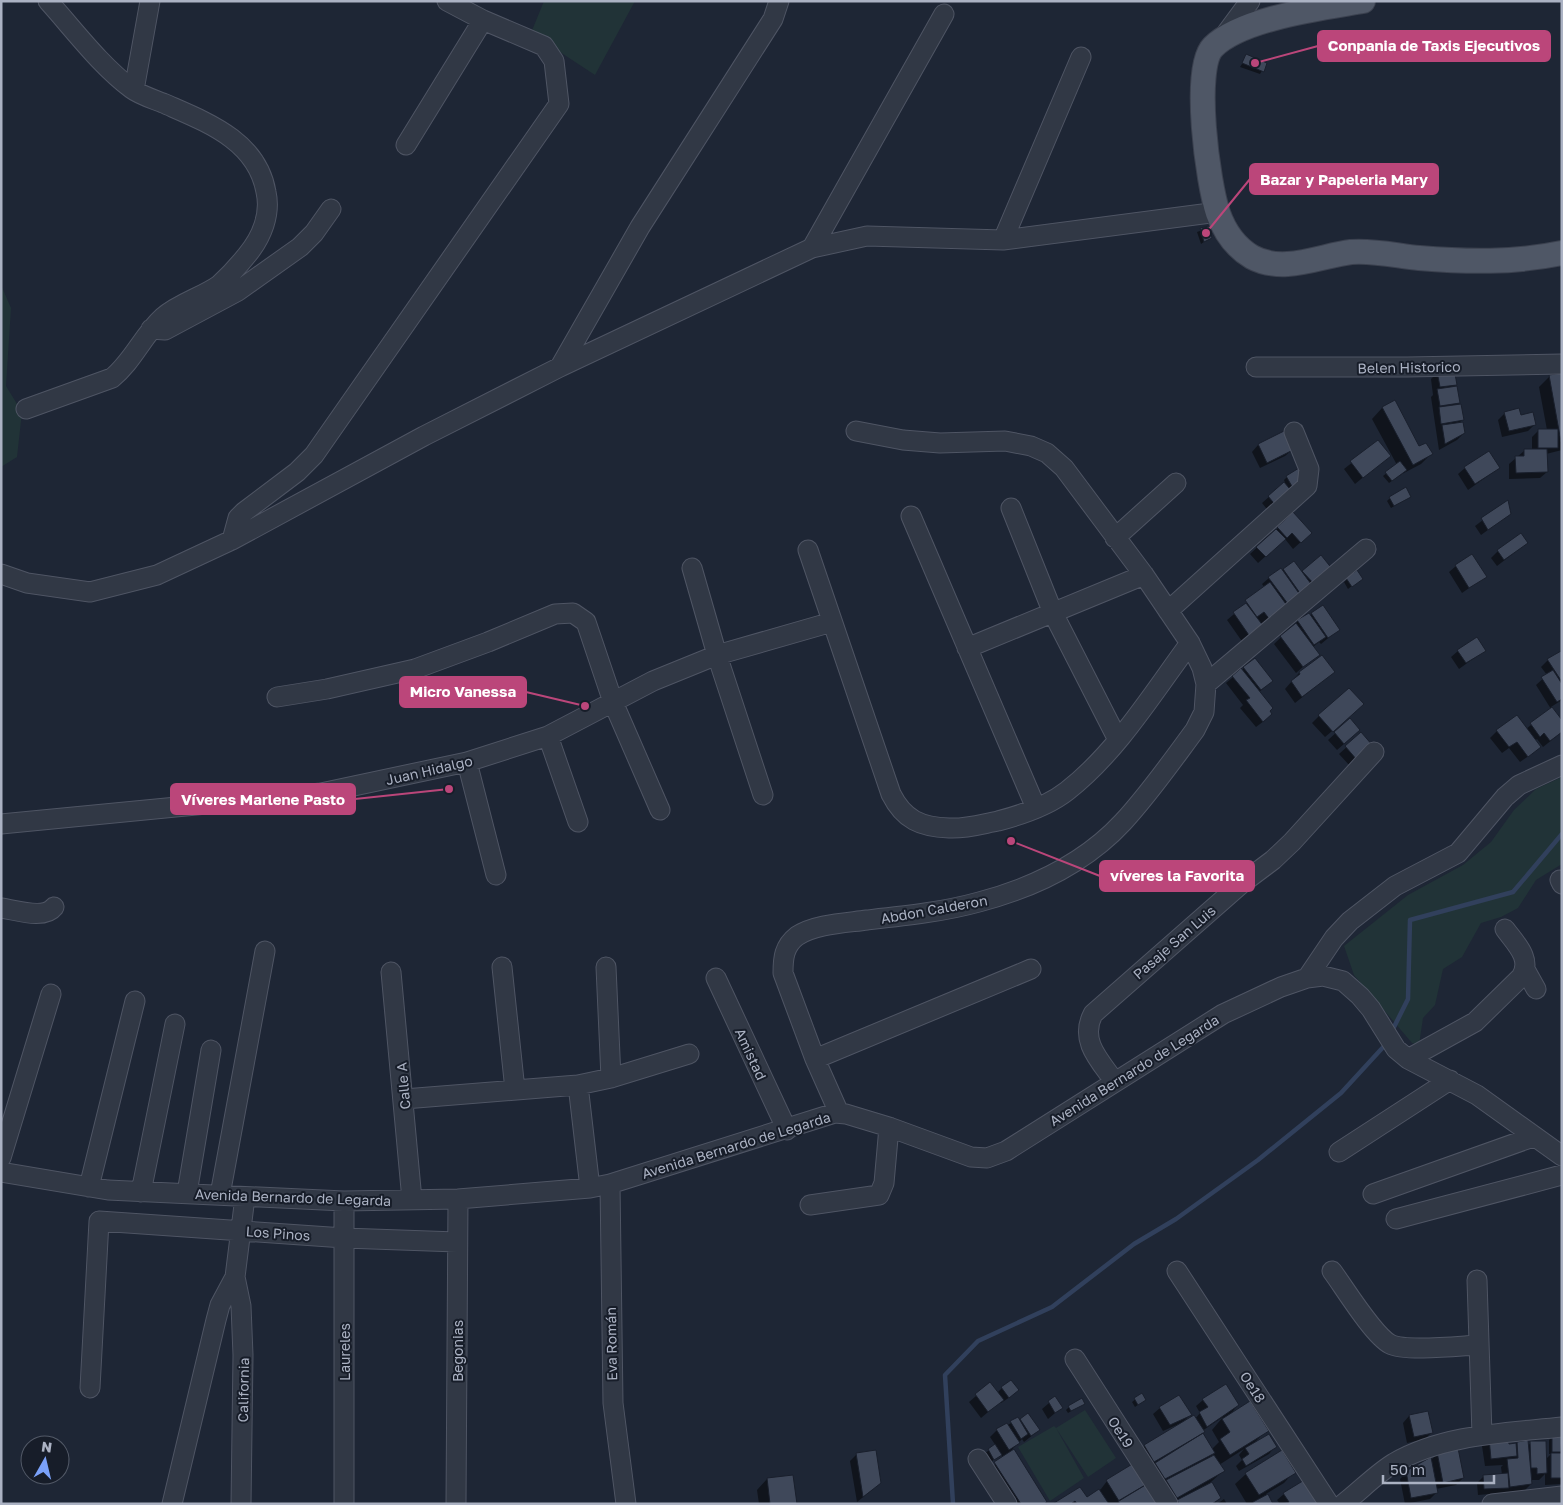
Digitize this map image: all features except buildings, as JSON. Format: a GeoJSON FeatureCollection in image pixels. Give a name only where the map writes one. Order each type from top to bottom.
{"type":"FeatureCollection","features":[{"type":"Feature","properties":{"kind":"main road"},"geometry":{"type":"LineString","coordinates":[[1363,1],[1290,14],[1221,40],[1211,49],[1205,60],[1202,81],[1203,127],[1218,212],[1230,237],[1252,257],[1274,264],[1298,263],[1353,252],[1486,262],[1562,253]]}},
{"type":"Feature","properties":{"kind":"street"},"geometry":{"type":"LineString","coordinates":[[26,409],[112,378],[121,371],[151,329],[164,316],[218,285],[249,253],[265,226],[268,203],[263,175],[249,152],[217,127],[134,90],[108,68],[48,1]]}},
{"type":"Feature","properties":{"kind":"street"},"geometry":{"type":"LineString","coordinates":[[134,90],[150,1]]}},
{"type":"Feature","properties":{"kind":"street"},"geometry":{"type":"LineString","coordinates":[[232,540],[238,518],[296,472],[314,455],[559,104],[554,61],[544,46],[483,20],[447,1]]}},
{"type":"Feature","properties":{"kind":"street"},"geometry":{"type":"LineString","coordinates":[[560,367],[640,226],[773,19],[779,1]]}},
{"type":"Feature","properties":{"kind":"street"},"geometry":{"type":"LineString","coordinates":[[1221,40],[1250,1]]}},
{"type":"Feature","properties":{"kind":"street"},"geometry":{"type":"LineString","coordinates":[[812,248],[944,14]]}},
{"type":"Feature","properties":{"kind":"street"},"geometry":{"type":"LineString","coordinates":[[406,145],[483,20]]}},
{"type":"Feature","properties":{"kind":"street"},"geometry":{"type":"LineString","coordinates":[[1003,240],[1081,57]]}},
{"type":"Feature","properties":{"kind":"street"},"geometry":{"type":"LineString","coordinates":[[151,329],[165,330],[238,291],[300,247],[314,233],[331,209]]}},
{"type":"Feature","properties":{"kind":"street"},"geometry":{"type":"LineString","coordinates":[[1,574],[27,583],[90,592],[157,575],[232,540],[424,436],[560,367],[812,248],[868,236],[1003,240],[1218,212]]}},
{"type":"Feature","properties":{"kind":"street","name":"Belen Historico"},"geometry":{"type":"LineString","coordinates":[[1256,368],[1407,368],[1562,364]]}},
{"type":"Feature","properties":{"kind":"street","name":"Abdon Calderon"},"geometry":{"type":"LineString","coordinates":[[839,1113],[815,1059],[783,973],[783,959],[787,946],[797,936],[812,930],[838,924],[978,903],[1027,887],[1071,865],[1100,843],[1123,822],[1195,730],[1204,712],[1206,684],[1202,668],[1190,642],[1144,575],[1064,468],[1047,453],[1031,446],[1005,441],[940,443],[903,440],[856,431]]}},
{"type":"Feature","properties":{"kind":"street"},"geometry":{"type":"LineString","coordinates":[[1168,611],[1307,486],[1309,469],[1294,432]]}},
{"type":"Feature","properties":{"kind":"street"},"geometry":{"type":"LineString","coordinates":[[1115,538],[1176,483]]}},
{"type":"Feature","properties":{"kind":"street"},"geometry":{"type":"LineString","coordinates":[[1011,508],[1053,613],[1118,740]]}},
{"type":"Feature","properties":{"kind":"street"},"geometry":{"type":"LineString","coordinates":[[911,516],[1036,808]]}},
{"type":"Feature","properties":{"kind":"street"},"geometry":{"type":"LineString","coordinates":[[1206,684],[1366,549]]}},
{"type":"Feature","properties":{"kind":"street"},"geometry":{"type":"LineString","coordinates":[[808,550],[891,794],[898,808],[908,818],[939,828],[957,828],[1006,818],[1036,808],[1066,792],[1091,771],[1118,740],[1190,642]]}},
{"type":"Feature","properties":{"kind":"street"},"geometry":{"type":"LineString","coordinates":[[692,568],[717,655],[763,794]]}},
{"type":"Feature","properties":{"kind":"street"},"geometry":{"type":"LineString","coordinates":[[967,648],[1144,575]]}},
{"type":"Feature","properties":{"kind":"street"},"geometry":{"type":"LineString","coordinates":[[277,697],[346,685],[415,669],[488,642],[555,614],[566,612],[580,616],[586,622],[613,702],[660,810]]}},
{"type":"Feature","properties":{"kind":"street","name":"Juan Hidalgo"},"geometry":{"type":"LineString","coordinates":[[1,824],[321,792],[467,762],[548,736],[654,681],[717,655],[832,622]]}},
{"type":"Feature","properties":{"kind":"street"},"geometry":{"type":"LineString","coordinates":[[548,736],[578,822]]}},
{"type":"Feature","properties":{"kind":"street","name":"Pasaje San Luis"},"geometry":{"type":"LineString","coordinates":[[1115,1082],[1090,1046],[1087,1035],[1088,1024],[1092,1014],[1235,889],[1292,842],[1374,752]]}},
{"type":"Feature","properties":{"kind":"street"},"geometry":{"type":"LineString","coordinates":[[467,762],[496,875]]}},
{"type":"Feature","properties":{"kind":"street"},"geometry":{"type":"LineString","coordinates":[[1307,978],[1325,949],[1350,921],[1394,886],[1458,853],[1505,797],[1519,785],[1562,766]]}},
{"type":"Feature","properties":{"kind":"street"},"geometry":{"type":"LineString","coordinates":[[1,908],[43,914],[54,907]]}},
{"type":"Feature","properties":{"kind":"street"},"geometry":{"type":"LineString","coordinates":[[1504,929],[1522,952],[1526,971],[1536,989]]}},
{"type":"Feature","properties":{"kind":"street"},"geometry":{"type":"LineString","coordinates":[[220,1195],[265,951]]}},
{"type":"Feature","properties":{"kind":"street"},"geometry":{"type":"LineString","coordinates":[[502,967],[515,1090]]}},
{"type":"Feature","properties":{"kind":"street"},"geometry":{"type":"LineString","coordinates":[[606,967],[611,1078]]}},
{"type":"Feature","properties":{"kind":"street"},"geometry":{"type":"LineString","coordinates":[[815,1059],[1031,969]]}},
{"type":"Feature","properties":{"kind":"street"},"geometry":{"type":"LineString","coordinates":[[1402,1054],[1475,1022],[1526,971]]}},
{"type":"Feature","properties":{"kind":"street","name":"Calle A"},"geometry":{"type":"LineString","coordinates":[[391,972],[412,1200]]}},
{"type":"Feature","properties":{"kind":"street","name":"Avenida Bernardo de Legarda"},"geometry":{"type":"LineString","coordinates":[[1,1172],[89,1187],[141,1192],[344,1201],[458,1199],[590,1188],[610,1184],[839,1113],[889,1127],[970,1157],[987,1158],[1006,1151],[1223,1014],[1260,995],[1307,978],[1330,977],[1342,981],[1371,1009],[1402,1054]]}},
{"type":"Feature","properties":{"kind":"street","name":"Amistad"},"geometry":{"type":"LineString","coordinates":[[716,978],[787,1130]]}},
{"type":"Feature","properties":{"kind":"street"},"geometry":{"type":"LineString","coordinates":[[1,1158],[50,994]]}},
{"type":"Feature","properties":{"kind":"street"},"geometry":{"type":"LineString","coordinates":[[89,1187],[135,1001]]}},
{"type":"Feature","properties":{"kind":"street"},"geometry":{"type":"LineString","coordinates":[[141,1192],[175,1024]]}},
{"type":"Feature","properties":{"kind":"street"},"geometry":{"type":"LineString","coordinates":[[187,1194],[211,1050]]}},
{"type":"Feature","properties":{"kind":"street"},"geometry":{"type":"LineString","coordinates":[[404,1099],[578,1085],[611,1078],[689,1054]]}},
{"type":"Feature","properties":{"kind":"street"},"geometry":{"type":"LineString","coordinates":[[1402,1054],[1499,1110],[1532,1137],[1562,1156]]}},
{"type":"Feature","properties":{"kind":"street"},"geometry":{"type":"LineString","coordinates":[[1339,1152],[1450,1080]]}},
{"type":"Feature","properties":{"kind":"street"},"geometry":{"type":"LineString","coordinates":[[578,1085],[590,1188]]}},
{"type":"Feature","properties":{"kind":"street"},"geometry":{"type":"LineString","coordinates":[[810,1205],[879,1195],[884,1183],[889,1127]]}},
{"type":"Feature","properties":{"kind":"street"},"geometry":{"type":"LineString","coordinates":[[1373,1194],[1532,1137]]}},
{"type":"Feature","properties":{"kind":"street"},"geometry":{"type":"LineString","coordinates":[[1396,1219],[1562,1175]]}},
{"type":"Feature","properties":{"kind":"street","name":"Eva Román"},"geometry":{"type":"LineString","coordinates":[[610,1184],[613,1403],[626,1504]]}},
{"type":"Feature","properties":{"kind":"street"},"geometry":{"type":"LineString","coordinates":[[172,1504],[220,1305],[235,1277],[246,1197]]}},
{"type":"Feature","properties":{"kind":"street","name":"Begonias"},"geometry":{"type":"LineString","coordinates":[[456,1504],[458,1199]]}},
{"type":"Feature","properties":{"kind":"street","name":"Laureles"},"geometry":{"type":"LineString","coordinates":[[344,1201],[344,1504]]}},
{"type":"Feature","properties":{"kind":"street","name":"Los Pinos"},"geometry":{"type":"LineString","coordinates":[[90,1388],[99,1221],[344,1238],[457,1242]]}},
{"type":"Feature","properties":{"kind":"street","name":"Oe18"},"geometry":{"type":"LineString","coordinates":[[1177,1271],[1329,1504]]}},
{"type":"Feature","properties":{"kind":"street"},"geometry":{"type":"LineString","coordinates":[[1332,1271],[1378,1334],[1390,1344],[1409,1348],[1478,1345]]}},
{"type":"Feature","properties":{"kind":"street","name":"California"},"geometry":{"type":"LineString","coordinates":[[235,1277],[241,1306],[243,1355],[241,1504]]}},
{"type":"Feature","properties":{"kind":"street"},"geometry":{"type":"LineString","coordinates":[[1476,1280],[1482,1435]]}},
{"type":"Feature","properties":{"kind":"street","name":"Oe19"},"geometry":{"type":"LineString","coordinates":[[1075,1359],[1168,1504]]}},
{"type":"Feature","properties":{"kind":"street"},"geometry":{"type":"LineString","coordinates":[[1343,1504],[1394,1463],[1424,1450],[1482,1435],[1562,1427]]}},
{"type":"Feature","properties":{"kind":"street"},"geometry":{"type":"LineString","coordinates":[[978,1459],[1007,1504]]}},
{"type":"Feature","properties":{"kind":"street"},"geometry":{"type":"LineString","coordinates":[[1492,1504],[1562,1496]]}},
{"type":"Feature","properties":{"kind":"shaded area"},"geometry":{"type":"Polygon","coordinates":[[[544,1],[635,1],[595,75],[531,33],[544,1]]]}},
{"type":"Feature","properties":{"kind":"shaded area"},"geometry":{"type":"Polygon","coordinates":[[[1,285],[11,308],[6,386],[22,412],[17,457],[1,467],[1,285]]]}},
{"type":"Feature","properties":{"kind":"shaded area"},"geometry":{"type":"Polygon","coordinates":[[[1562,777],[1562,864],[1536,880],[1518,908],[1501,917],[1481,923],[1462,957],[1443,969],[1435,1005],[1423,1018],[1419,1045],[1412,1043],[1354,975],[1344,946],[1408,895],[1463,865],[1491,842],[1514,810],[1536,789],[1562,777]]]}},
{"type":"Feature","properties":{"kind":"shaded area"},"geometry":{"type":"Polygon","coordinates":[[[1085,1410],[1116,1458],[1088,1477],[1056,1428],[1085,1410]]]}},
{"type":"Feature","properties":{"kind":"shaded area"},"geometry":{"type":"Polygon","coordinates":[[[1054,1426],[1084,1478],[1050,1501],[1018,1447],[1054,1426]]]}},
{"type":"Feature","properties":{"kind":"waterway"},"geometry":{"type":"LineString","coordinates":[[1391,1033],[1408,999],[1410,920],[1513,892],[1562,834]]}},
{"type":"Feature","properties":{"kind":"waterway"},"geometry":{"type":"LineString","coordinates":[[953,1504],[945,1375],[978,1341],[1052,1307],[1134,1244],[1176,1219],[1258,1160],[1341,1093],[1386,1044]]}},
{"type":"Feature","properties":{"kind":"place","name":"Conpania de Taxis Ejecutivos"},"geometry":{"type":"Point","coordinates":[1255,63]}},
{"type":"Feature","properties":{"kind":"place","name":"Bazar y Papeleria Mary"},"geometry":{"type":"Point","coordinates":[1206,233]}},
{"type":"Feature","properties":{"kind":"place","name":"Micro Vanessa"},"geometry":{"type":"Point","coordinates":[585,706]}},
{"type":"Feature","properties":{"kind":"place","name":"Víveres Marlene Pasto"},"geometry":{"type":"Point","coordinates":[449,789]}},
{"type":"Feature","properties":{"kind":"place","name":"víveres la Favorita"},"geometry":{"type":"Point","coordinates":[1011,841]}}]}
